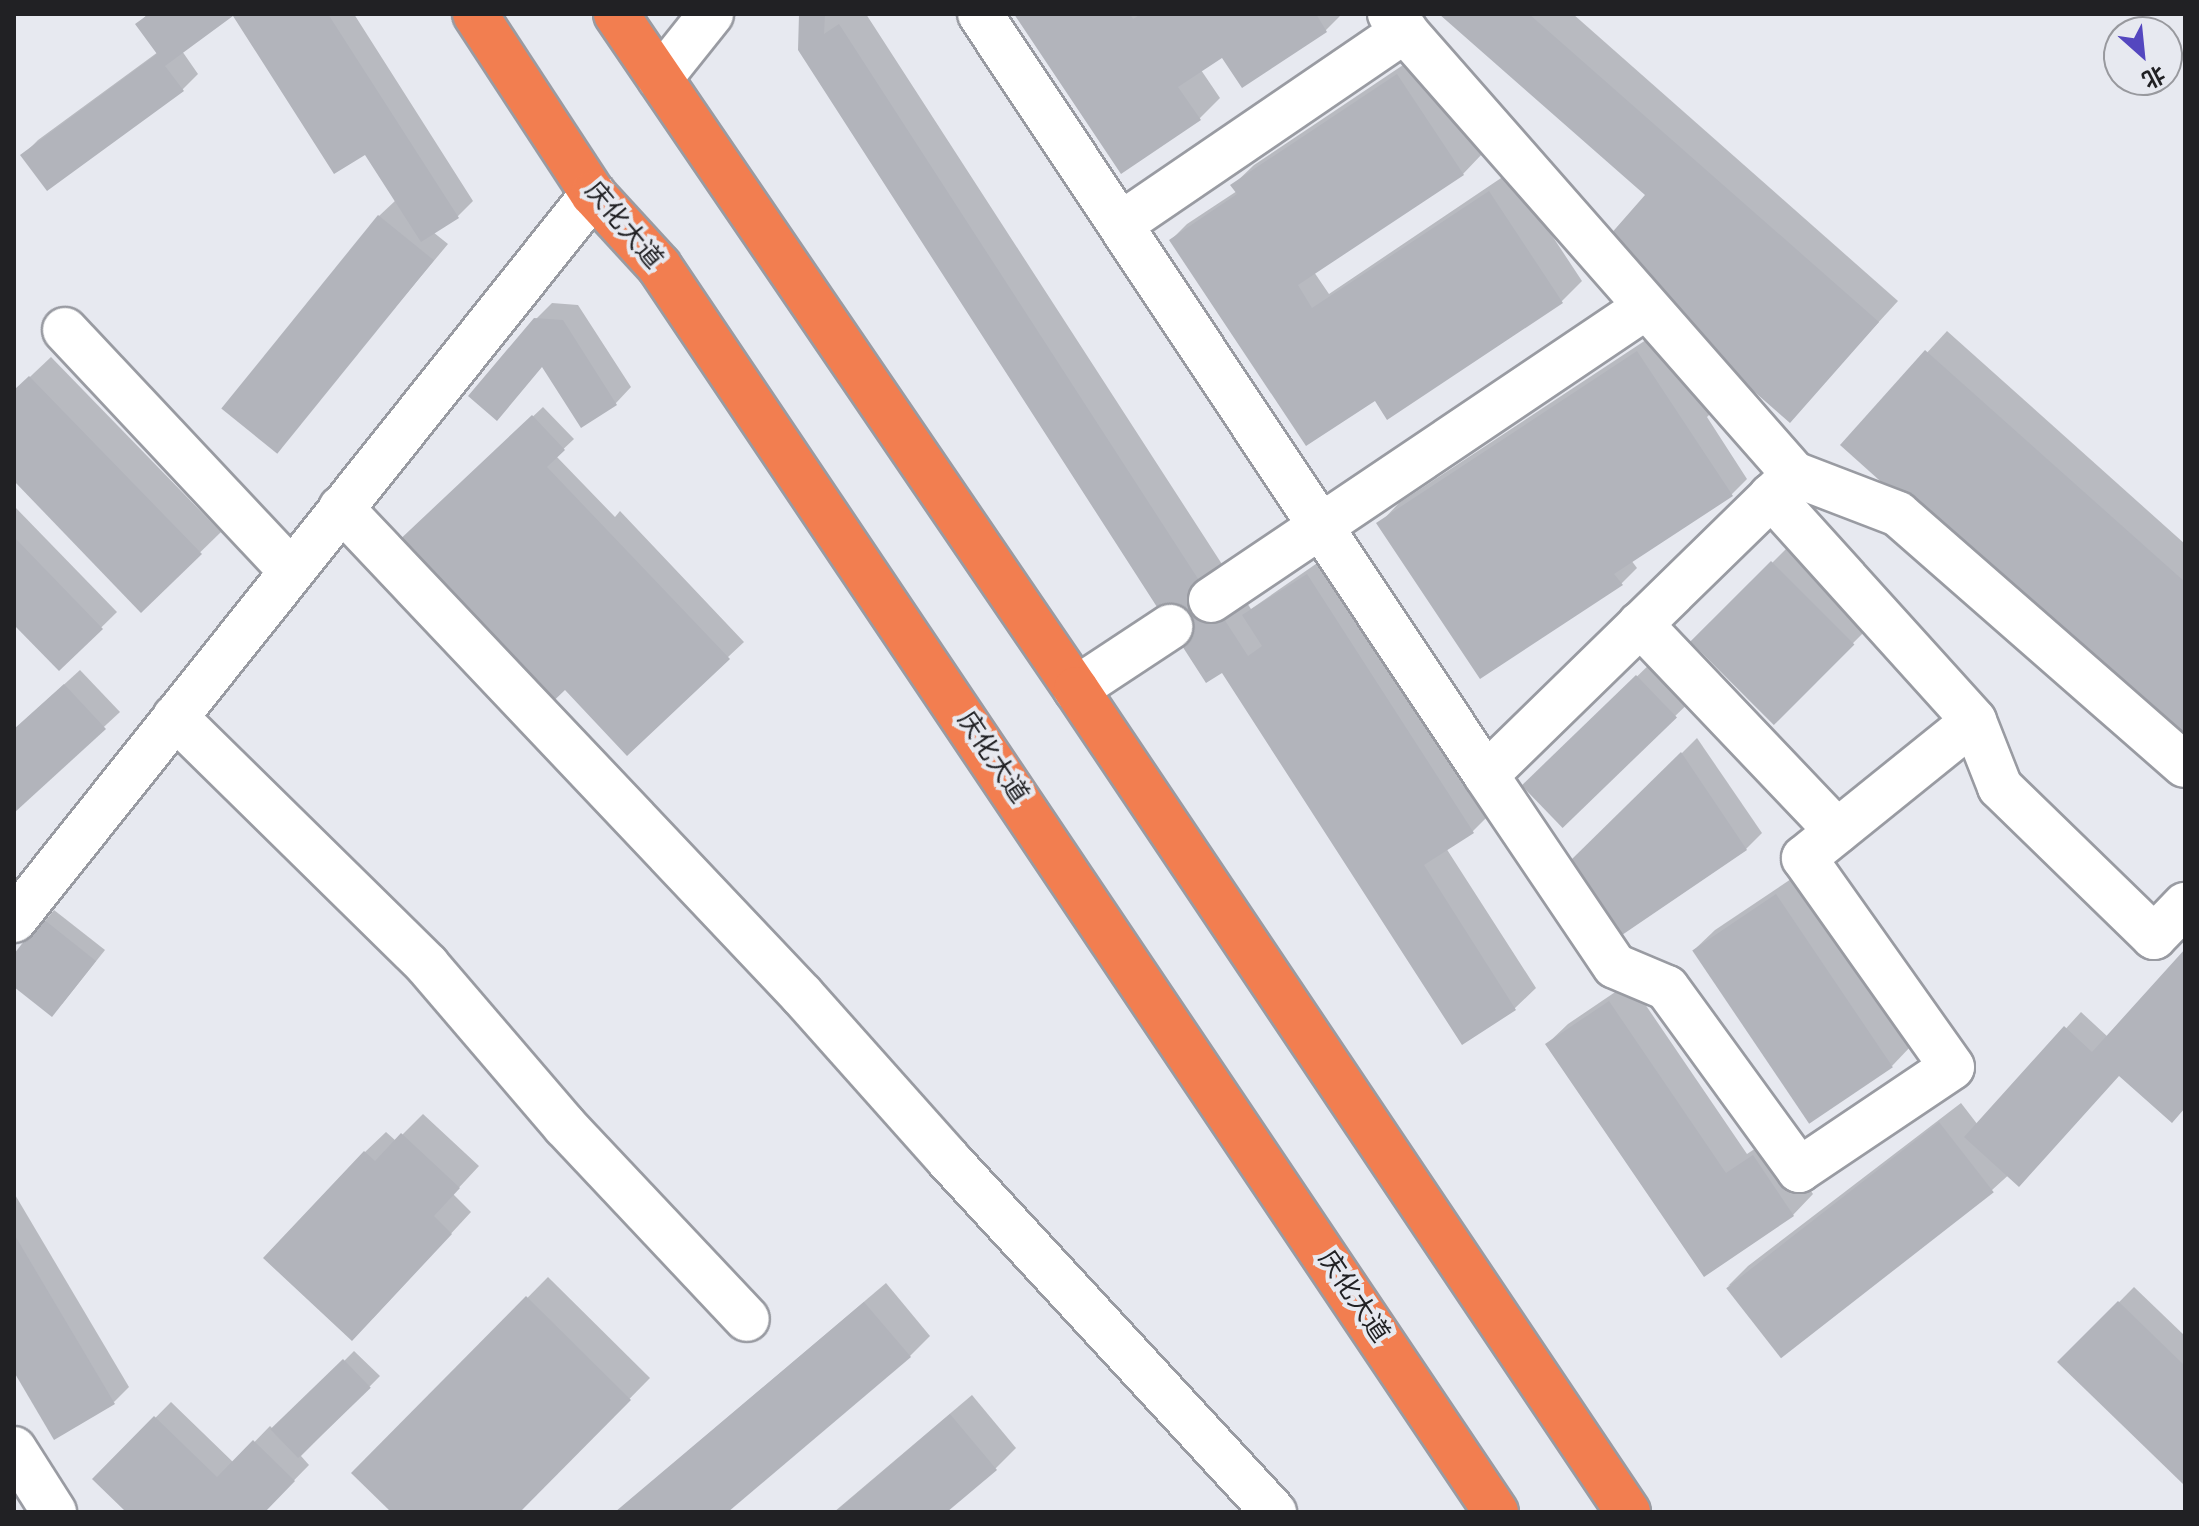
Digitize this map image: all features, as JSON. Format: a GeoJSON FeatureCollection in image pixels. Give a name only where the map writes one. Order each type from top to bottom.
{"type":"FeatureCollection","features":[{"type":"Feature","properties":{"kind":"highway","name":"庆化大道"},"geometry":{"type":"LineString","coordinates":[[475,14],[593,194],[659,266],[1040,828],[1496,1512]]}},
{"type":"Feature","properties":{"kind":"highway"},"geometry":{"type":"LineString","coordinates":[[616,14],[1076,689],[1628,1512]]}},
{"type":"Feature","properties":{"kind":"street"},"geometry":{"type":"LineString","coordinates":[[660,78],[711,14]]}},
{"type":"Feature","properties":{"kind":"street"},"geometry":{"type":"LineString","coordinates":[[980,14],[1615,966],[1667,988],[1799,1170],[1952,1067],[1804,858],[1974,721]]}},
{"type":"Feature","properties":{"kind":"street"},"geometry":{"type":"LineString","coordinates":[[1121,224],[1398,22],[1646,307],[1782,485],[1974,721],[2000,787],[2154,937],[2185,905]]}},
{"type":"Feature","properties":{"kind":"street"},"geometry":{"type":"LineString","coordinates":[[14,920],[593,194]]}},
{"type":"Feature","properties":{"kind":"street"},"geometry":{"type":"LineString","coordinates":[[1211,600],[1646,307]]}},
{"type":"Feature","properties":{"kind":"street"},"geometry":{"type":"LineString","coordinates":[[65,330],[291,571]]}},
{"type":"Feature","properties":{"kind":"street"},"geometry":{"type":"LineString","coordinates":[[1486,775],[1782,485]]}},
{"type":"Feature","properties":{"kind":"street"},"geometry":{"type":"LineString","coordinates":[[1782,485],[1898,514],[2185,765]]}},
{"type":"Feature","properties":{"kind":"street"},"geometry":{"type":"LineString","coordinates":[[341,508],[802,995],[1000,1217],[1274,1512]]}},
{"type":"Feature","properties":{"kind":"street"},"geometry":{"type":"LineString","coordinates":[[1640,624],[1837,831]]}},
{"type":"Feature","properties":{"kind":"street"},"geometry":{"type":"LineString","coordinates":[[1076,689],[1170,627]]}},
{"type":"Feature","properties":{"kind":"street"},"geometry":{"type":"LineString","coordinates":[[175,717],[427,965],[565,1126],[747,1319]]}},
{"type":"Feature","properties":{"kind":"street"},"geometry":{"type":"LineString","coordinates":[[14,1449],[54,1512]]}},
{"type":"Feature","properties":{"kind":"building"},"geometry":{"type":"Polygon","coordinates":[[[149,14],[328,14],[459,218],[421,242],[365,155],[334,174],[233,16],[165,66],[184,91],[47,191],[20,155],[157,54],[135,24],[149,14]]]}},
{"type":"Feature","properties":{"kind":"building"},"geometry":{"type":"Polygon","coordinates":[[[799,14],[825,14],[824,34],[839,24],[1248,656],[1262,646],[1242,615],[1307,574],[1474,833],[1424,865],[1516,1010],[1462,1045],[1222,673],[1206,683],[798,50],[799,14]]]}},
{"type":"Feature","properties":{"kind":"building"},"geometry":{"type":"Polygon","coordinates":[[[1014,14],[1130,14],[1133,19],[1141,14],[1316,14],[1327,32],[1242,88],[1222,58],[1178,87],[1201,120],[1121,174],[1014,14]]]}},
{"type":"Feature","properties":{"kind":"building"},"geometry":{"type":"Polygon","coordinates":[[[1439,14],[1529,14],[1879,322],[1790,423],[1677,324],[1609,236],[1645,195],[1439,14]]]}},
{"type":"Feature","properties":{"kind":"building"},"geometry":{"type":"Polygon","coordinates":[[[1397,74],[1464,175],[1298,285],[1312,308],[1489,191],[1563,303],[1387,420],[1375,401],[1306,446],[1169,240],[1237,194],[1230,185],[1397,74]]]}},
{"type":"Feature","properties":{"kind":"building"},"geometry":{"type":"Polygon","coordinates":[[[378,215],[434,260],[277,454],[221,409],[378,215]]]}},
{"type":"Feature","properties":{"kind":"building"},"geometry":{"type":"Polygon","coordinates":[[[534,318],[563,320],[617,405],[581,428],[542,367],[497,421],[468,396],[534,318]]]}},
{"type":"Feature","properties":{"kind":"building"},"geometry":{"type":"Polygon","coordinates":[[[1925,350],[2185,582],[2185,754],[1840,445],[1925,350]]]}},
{"type":"Feature","properties":{"kind":"building"},"geometry":{"type":"Polygon","coordinates":[[[1637,351],[1733,496],[1614,574],[1623,585],[1480,679],[1376,523],[1637,351]]]}},
{"type":"Feature","properties":{"kind":"building"},"geometry":{"type":"Polygon","coordinates":[[[29,376],[202,554],[141,613],[14,481],[14,390],[29,376]]]}},
{"type":"Feature","properties":{"kind":"building"},"geometry":{"type":"Polygon","coordinates":[[[532,415],[565,450],[547,467],[730,659],[627,756],[565,690],[542,712],[393,546],[532,415]]]}},
{"type":"Feature","properties":{"kind":"building"},"geometry":{"type":"Polygon","coordinates":[[[14,537],[103,629],[59,671],[14,625],[14,537]]]}},
{"type":"Feature","properties":{"kind":"building"},"geometry":{"type":"Polygon","coordinates":[[[1771,561],[1854,644],[1774,725],[1690,642],[1771,561]]]}},
{"type":"Feature","properties":{"kind":"building"},"geometry":{"type":"Polygon","coordinates":[[[1636,675],[1677,717],[1563,828],[1522,785],[1636,675]]]}},
{"type":"Feature","properties":{"kind":"building"},"geometry":{"type":"Polygon","coordinates":[[[64,684],[106,729],[14,813],[14,729],[64,684]]]}},
{"type":"Feature","properties":{"kind":"building"},"geometry":{"type":"Polygon","coordinates":[[[1681,752],[1747,850],[1622,935],[1571,860],[1681,752]]]}},
{"type":"Feature","properties":{"kind":"building"},"geometry":{"type":"Polygon","coordinates":[[[1776,894],[1893,1067],[1809,1124],[1692,950],[1776,894]]]}},
{"type":"Feature","properties":{"kind":"building"},"geometry":{"type":"Polygon","coordinates":[[[42,918],[96,961],[52,1017],[14,987],[14,954],[42,918]]]}},
{"type":"Feature","properties":{"kind":"building"},"geometry":{"type":"Polygon","coordinates":[[[2185,949],[2185,1108],[2172,1123],[2119,1076],[2019,1187],[1964,1137],[2064,1026],[2092,1052],[2185,949]]]}},
{"type":"Feature","properties":{"kind":"building"},"geometry":{"type":"Polygon","coordinates":[[[1609,1001],[1726,1173],[1753,1155],[1794,1216],[1704,1277],[1545,1044],[1609,1001]]]}},
{"type":"Feature","properties":{"kind":"building"},"geometry":{"type":"Polygon","coordinates":[[[1939,1122],[1994,1192],[1781,1358],[1726,1288],[1939,1122]]]}},
{"type":"Feature","properties":{"kind":"building"},"geometry":{"type":"Polygon","coordinates":[[[401,1133],[460,1188],[434,1216],[452,1234],[352,1341],[263,1258],[364,1151],[375,1161],[401,1133]]]}},
{"type":"Feature","properties":{"kind":"building"},"geometry":{"type":"Polygon","coordinates":[[[14,1234],[115,1404],[54,1440],[14,1372],[14,1234]]]}},
{"type":"Feature","properties":{"kind":"building"},"geometry":{"type":"Polygon","coordinates":[[[526,1296],[631,1400],[520,1512],[391,1512],[351,1473],[526,1296]]]}},
{"type":"Feature","properties":{"kind":"building"},"geometry":{"type":"Polygon","coordinates":[[[2118,1301],[2185,1366],[2183,1484],[2057,1362],[2118,1301]]]}},
{"type":"Feature","properties":{"kind":"building"},"geometry":{"type":"Polygon","coordinates":[[[864,1302],[911,1357],[728,1512],[615,1512],[864,1302]]]}},
{"type":"Feature","properties":{"kind":"building"},"geometry":{"type":"Polygon","coordinates":[[[343,1359],[371,1388],[298,1458],[270,1429],[343,1359]]]}},
{"type":"Feature","properties":{"kind":"building"},"geometry":{"type":"Polygon","coordinates":[[[950,1414],[997,1470],[947,1512],[835,1512],[950,1414]]]}},
{"type":"Feature","properties":{"kind":"building"},"geometry":{"type":"Polygon","coordinates":[[[154,1416],[217,1477],[253,1440],[295,1481],[265,1512],[126,1512],[92,1479],[154,1416]]]}}]}
